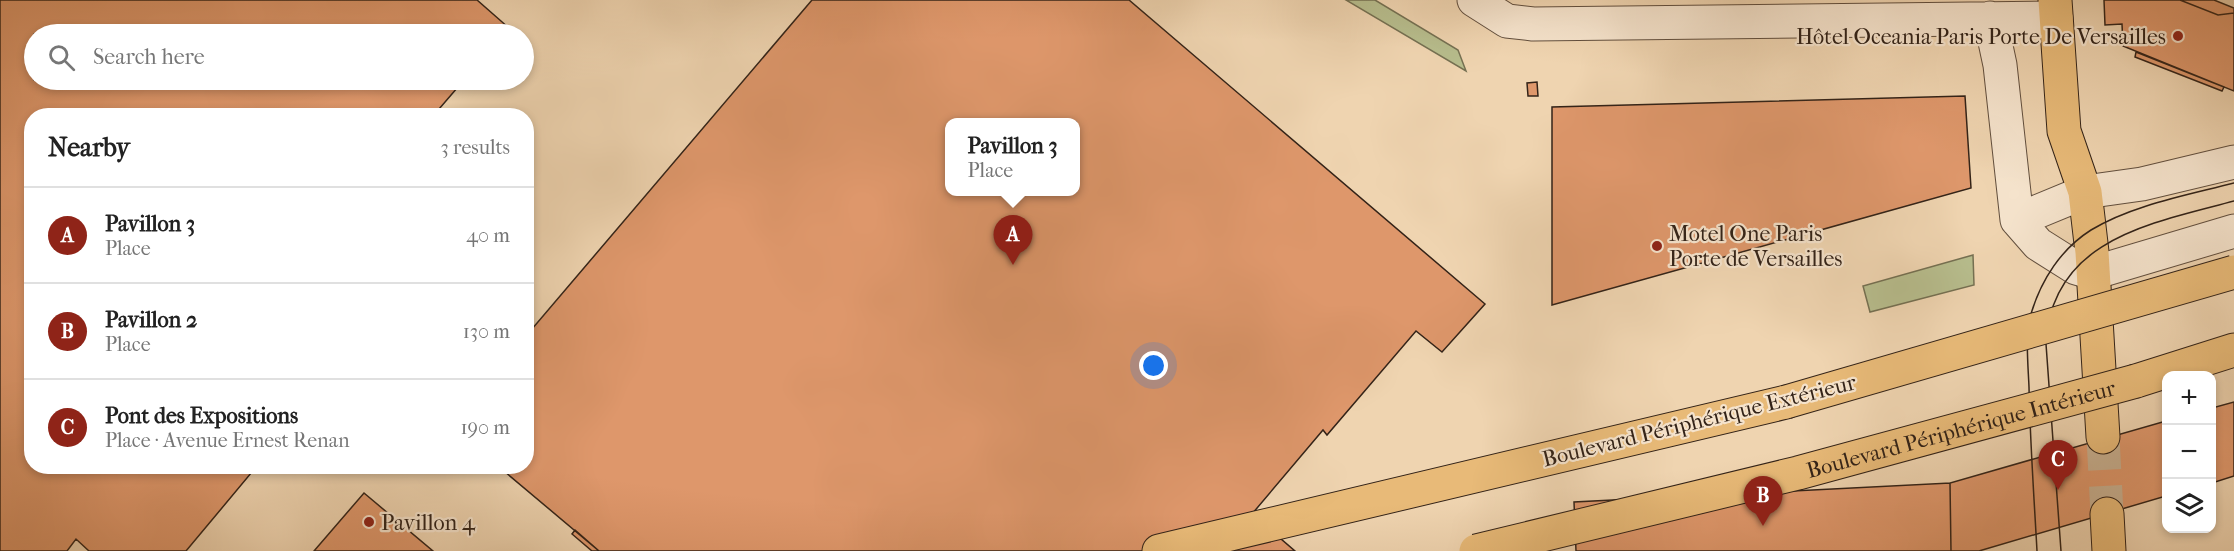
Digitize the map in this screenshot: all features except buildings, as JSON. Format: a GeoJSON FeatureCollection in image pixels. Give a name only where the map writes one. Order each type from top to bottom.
{"type":"FeatureCollection","features":[{"type":"Feature","properties":{"kind":"main road"},"geometry":{"type":"LineString","coordinates":[[2056,9],[2064,131],[2085,192],[2093,273],[2103,437]]}},
{"type":"Feature","properties":{"kind":"main road","name":"Boulevard Périphérique Extérieur"},"geometry":{"type":"LineString","coordinates":[[1159,551],[1786,402],[2234,272]]}},
{"type":"Feature","properties":{"kind":"main road","name":"Boulevard Périphérique Intérieur"},"geometry":{"type":"LineString","coordinates":[[1476,551],[1798,473],[2136,381],[2234,350]]}},
{"type":"Feature","properties":{"kind":"main road"},"geometry":{"type":"LineString","coordinates":[[2107,514],[2109,551]]}},
{"type":"Feature","properties":{"kind":"street"},"geometry":{"type":"LineString","coordinates":[[1474,0],[1507,21],[1533,24],[1990,18],[2056,9]]}},
{"type":"Feature","properties":{"kind":"street"},"geometry":{"type":"LineString","coordinates":[[1990,18],[2000,65],[2017,220],[2038,244],[2076,268],[2093,273],[2234,231]]}},
{"type":"Feature","properties":{"kind":"street"},"geometry":{"type":"LineString","coordinates":[[2017,220],[2085,192],[2142,184],[2234,162]]}},
{"type":"Feature","properties":{"kind":"green space"},"geometry":{"type":"Polygon","coordinates":[[[1346,0],[1375,0],[1458,50],[1466,71],[1346,0]]]}},
{"type":"Feature","properties":{"kind":"green space"},"geometry":{"type":"Polygon","coordinates":[[[1973,255],[1974,285],[1870,312],[1863,286],[1973,255]]]}},
{"type":"Feature","properties":{"kind":"tunnel"},"geometry":{"type":"LineString","coordinates":[[2103,437],[2107,514]]}},
{"type":"Feature","properties":{"kind":"tram line"},"geometry":{"type":"LineString","coordinates":[[2037,551],[2027,340],[2031,314],[2046,277],[2070,246],[2107,221],[2142,207],[2234,183]]}},
{"type":"Feature","properties":{"kind":"tram line"},"geometry":{"type":"LineString","coordinates":[[2061,551],[2046,344],[2052,309],[2066,280],[2086,258],[2111,241],[2140,228],[2234,201]]}},
{"type":"Feature","properties":{"kind":"place","name":"Hôtel Oceania Paris Porte De Versailles"},"geometry":{"type":"Point","coordinates":[2178,36]}},
{"type":"Feature","properties":{"kind":"place","name":"Motel One Paris Porte de Versailles"},"geometry":{"type":"Point","coordinates":[1657,246]}},
{"type":"Feature","properties":{"kind":"place","name":"Pavillon 3"},"geometry":{"type":"Point","coordinates":[1013,265]}},
{"type":"Feature","properties":{"kind":"place","name":"Pont des Expositions"},"geometry":{"type":"Point","coordinates":[2058,490]}},
{"type":"Feature","properties":{"kind":"place","name":"Pavillon 4"},"geometry":{"type":"Point","coordinates":[369,522]}},
{"type":"Feature","properties":{"kind":"place","name":"Pavillon 2"},"geometry":{"type":"Point","coordinates":[1763,526]}}]}
